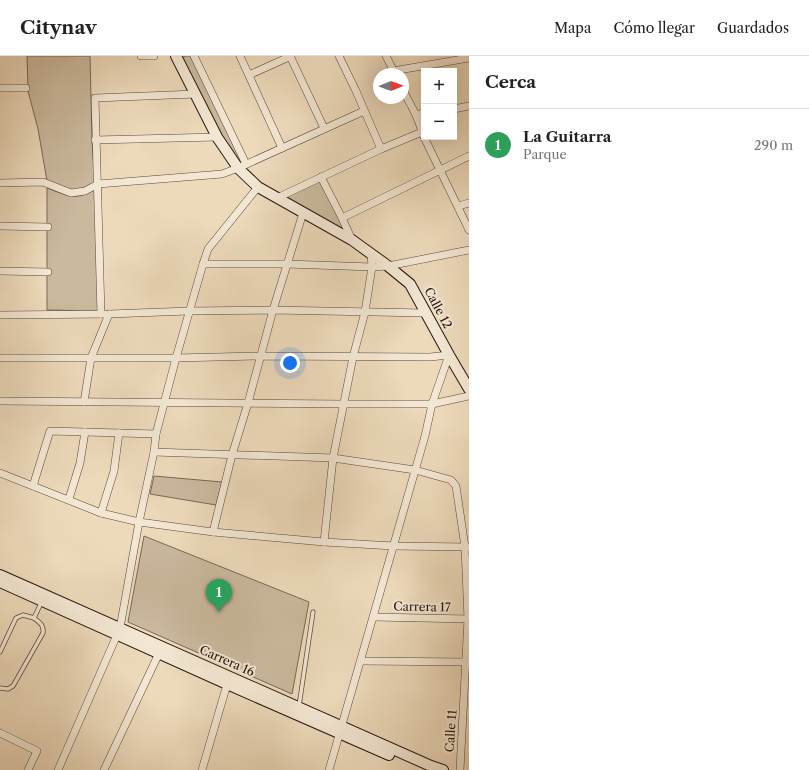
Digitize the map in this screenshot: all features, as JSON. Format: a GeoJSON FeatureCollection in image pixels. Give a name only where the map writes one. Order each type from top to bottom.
{"type":"FeatureCollection","features":[{"type":"Feature","properties":{"kind":"main road","name":"Calle 12"},"geometry":{"type":"LineString","coordinates":[[176,56],[218,137],[258,187],[352,240],[410,284],[448,355],[469,389]]}},
{"type":"Feature","properties":{"kind":"main road","name":"Carrera 16"},"geometry":{"type":"LineString","coordinates":[[0,574],[44,598],[228,681],[341,730],[443,770]]}},
{"type":"Feature","properties":{"kind":"main road","name":"Carrera 16"},"geometry":{"type":"LineString","coordinates":[[0,582],[44,598]]}},
{"type":"Feature","properties":{"kind":"main road","name":"Carrera 16"},"geometry":{"type":"LineString","coordinates":[[228,681],[299,707],[341,730],[423,770]]}},
{"type":"Feature","properties":{"kind":"street"},"geometry":{"type":"LineString","coordinates":[[142,56],[154,56]]}},
{"type":"Feature","properties":{"kind":"street"},"geometry":{"type":"LineString","coordinates":[[194,56],[242,166]]}},
{"type":"Feature","properties":{"kind":"street"},"geometry":{"type":"LineString","coordinates":[[240,56],[282,148]]}},
{"type":"Feature","properties":{"kind":"street"},"geometry":{"type":"LineString","coordinates":[[249,75],[291,56],[324,128]]}},
{"type":"Feature","properties":{"kind":"street"},"geometry":{"type":"LineString","coordinates":[[339,56],[381,149]]}},
{"type":"Feature","properties":{"kind":"street"},"geometry":{"type":"LineString","coordinates":[[386,56],[392,68]]}},
{"type":"Feature","properties":{"kind":"street"},"geometry":{"type":"LineString","coordinates":[[409,69],[469,58]]}},
{"type":"Feature","properties":{"kind":"street"},"geometry":{"type":"LineString","coordinates":[[0,88],[26,88]]}},
{"type":"Feature","properties":{"kind":"street"},"geometry":{"type":"LineString","coordinates":[[101,314],[98,184],[94,98],[196,94]]}},
{"type":"Feature","properties":{"kind":"street"},"geometry":{"type":"LineString","coordinates":[[409,102],[421,128]]}},
{"type":"Feature","properties":{"kind":"street"},"geometry":{"type":"LineString","coordinates":[[457,108],[469,106]]}},
{"type":"Feature","properties":{"kind":"street"},"geometry":{"type":"LineString","coordinates":[[0,183],[43,182],[71,194],[85,191],[98,184],[222,174],[364,111]]}},
{"type":"Feature","properties":{"kind":"street"},"geometry":{"type":"LineString","coordinates":[[416,115],[421,114]]}},
{"type":"Feature","properties":{"kind":"street"},"geometry":{"type":"LineString","coordinates":[[277,198],[381,149],[421,136]]}},
{"type":"Feature","properties":{"kind":"street"},"geometry":{"type":"LineString","coordinates":[[95,140],[218,137]]}},
{"type":"Feature","properties":{"kind":"street"},"geometry":{"type":"LineString","coordinates":[[426,140],[469,230]]}},
{"type":"Feature","properties":{"kind":"street"},"geometry":{"type":"LineString","coordinates":[[342,218],[469,156]]}},
{"type":"Feature","properties":{"kind":"street"},"geometry":{"type":"LineString","coordinates":[[321,177],[352,240]]}},
{"type":"Feature","properties":{"kind":"street"},"geometry":{"type":"LineString","coordinates":[[58,770],[119,632],[139,522],[154,452],[156,434],[189,311],[208,249],[258,187]]}},
{"type":"Feature","properties":{"kind":"street"},"geometry":{"type":"LineString","coordinates":[[458,206],[469,203]]}},
{"type":"Feature","properties":{"kind":"street"},"geometry":{"type":"LineString","coordinates":[[213,532],[232,455],[248,403],[273,310],[303,213]]}},
{"type":"Feature","properties":{"kind":"street"},"geometry":{"type":"LineString","coordinates":[[0,226],[48,227]]}},
{"type":"Feature","properties":{"kind":"street"},"geometry":{"type":"LineString","coordinates":[[203,264],[287,264],[372,267],[388,266],[469,250]]}},
{"type":"Feature","properties":{"kind":"street"},"geometry":{"type":"LineString","coordinates":[[324,542],[333,458],[353,357],[365,312],[372,267],[371,254]]}},
{"type":"Feature","properties":{"kind":"street"},"geometry":{"type":"LineString","coordinates":[[0,271],[48,272]]}},
{"type":"Feature","properties":{"kind":"street"},"geometry":{"type":"LineString","coordinates":[[0,314],[110,314],[273,310],[425,313]]}},
{"type":"Feature","properties":{"kind":"street"},"geometry":{"type":"LineString","coordinates":[[84,402],[91,358],[110,314]]}},
{"type":"Feature","properties":{"kind":"street"},"geometry":{"type":"LineString","coordinates":[[0,358],[176,358],[260,356],[430,357],[448,355],[432,404],[425,436],[329,770]]}},
{"type":"Feature","properties":{"kind":"street"},"geometry":{"type":"LineString","coordinates":[[0,401],[432,404],[469,396]]}},
{"type":"Feature","properties":{"kind":"street"},"geometry":{"type":"LineString","coordinates":[[33,486],[50,431],[156,434]]}},
{"type":"Feature","properties":{"kind":"street"},"geometry":{"type":"LineString","coordinates":[[69,499],[80,463],[85,432]]}},
{"type":"Feature","properties":{"kind":"street"},"geometry":{"type":"LineString","coordinates":[[102,513],[114,471],[119,432]]}},
{"type":"Feature","properties":{"kind":"street"},"geometry":{"type":"LineString","coordinates":[[154,452],[333,458],[415,470]]}},
{"type":"Feature","properties":{"kind":"street","name":"Calle 11"},"geometry":{"type":"LineString","coordinates":[[415,470],[451,480],[456,486],[467,547],[469,619],[468,662],[460,770]]}},
{"type":"Feature","properties":{"kind":"street"},"geometry":{"type":"LineString","coordinates":[[0,473],[102,513],[139,522],[213,532],[324,542],[394,546],[467,547]]}},
{"type":"Feature","properties":{"kind":"street","name":"Carrera 17"},"geometry":{"type":"LineString","coordinates":[[374,617],[469,619]]}},
{"type":"Feature","properties":{"kind":"street"},"geometry":{"type":"LineString","coordinates":[[104,770],[161,650]]}},
{"type":"Feature","properties":{"kind":"street"},"geometry":{"type":"LineString","coordinates":[[361,661],[468,662]]}},
{"type":"Feature","properties":{"kind":"street"},"geometry":{"type":"LineString","coordinates":[[202,770],[228,681]]}},
{"type":"Feature","properties":{"kind":"street"},"geometry":{"type":"LineString","coordinates":[[0,735],[37,751],[28,770]]}},
{"type":"Feature","properties":{"kind":"lane"},"geometry":{"type":"LineString","coordinates":[[34,618],[44,598]]}},
{"type":"Feature","properties":{"kind":"lane"},"geometry":{"type":"LineString","coordinates":[[299,707],[313,612]]}},
{"type":"Feature","properties":{"kind":"lane"},"geometry":{"type":"LineString","coordinates":[[0,652],[16,618],[23,615],[34,618],[42,624],[44,628],[43,633],[13,686],[3,690],[0,688]]}},
{"type":"Feature","properties":{"kind":"shaded area"},"geometry":{"type":"Polygon","coordinates":[[[27,56],[90,56],[92,141],[95,182],[84,188],[71,191],[47,181],[38,129],[28,91],[27,56]]]}},
{"type":"Feature","properties":{"kind":"shaded area"},"geometry":{"type":"Polygon","coordinates":[[[193,56],[244,163],[239,165],[220,135],[181,58],[193,56]]]}},
{"type":"Feature","properties":{"kind":"shaded area"},"geometry":{"type":"Polygon","coordinates":[[[320,181],[347,234],[283,197],[320,181]]]}},
{"type":"Feature","properties":{"kind":"shaded area"},"geometry":{"type":"Polygon","coordinates":[[[47,188],[72,196],[89,193],[96,189],[98,311],[47,310],[47,188]]]}},
{"type":"Feature","properties":{"kind":"shaded area"},"geometry":{"type":"Polygon","coordinates":[[[154,476],[222,482],[216,505],[150,494],[154,476]]]}},
{"type":"Feature","properties":{"kind":"shaded area"},"geometry":{"type":"Polygon","coordinates":[[[144,536],[309,602],[292,694],[128,622],[144,536]]]}},
{"type":"Feature","properties":{"kind":"place","name":"La Guitarra"},"geometry":{"type":"Point","coordinates":[219,612]}}]}
